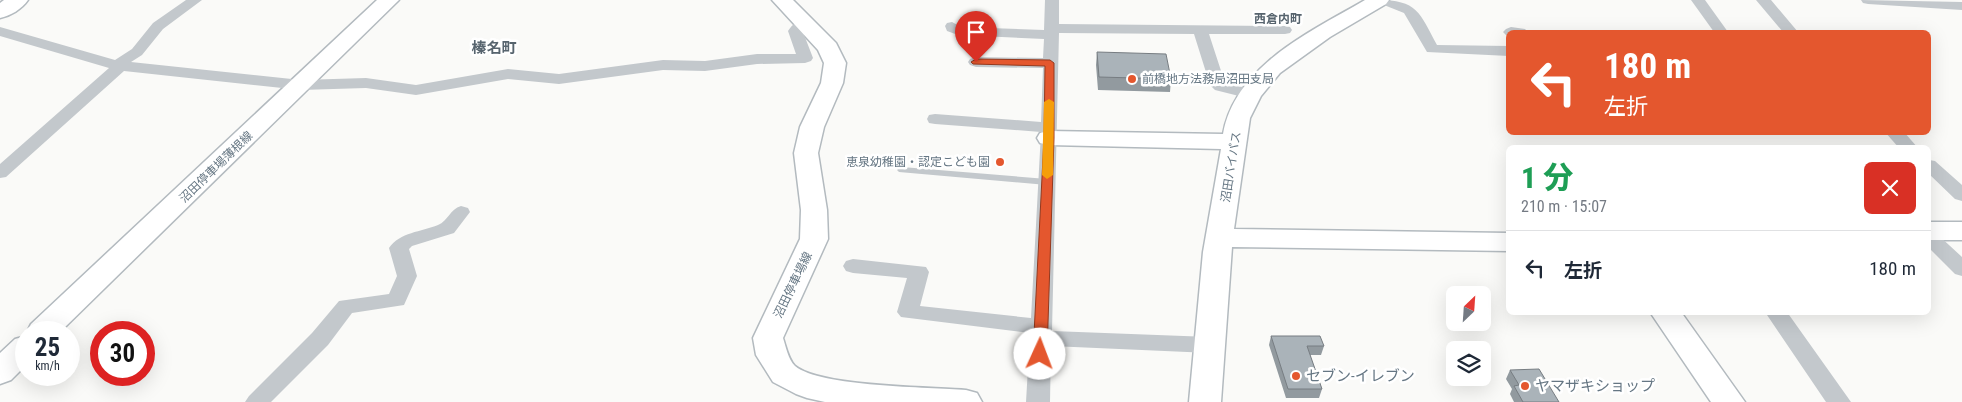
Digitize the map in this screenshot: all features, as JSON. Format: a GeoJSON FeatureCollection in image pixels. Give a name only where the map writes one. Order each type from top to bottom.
{"type":"FeatureCollection","features":[{"type":"Feature","properties":{"kind":"main road"},"geometry":{"type":"LineString","coordinates":[[0,12],[18,0]]}},
{"type":"Feature","properties":{"kind":"main road","name":"沼田停車場薄根線"},"geometry":{"type":"LineString","coordinates":[[54,321],[389,0]]}},
{"type":"Feature","properties":{"kind":"main road","name":"沼田停車場線"},"geometry":{"type":"LineString","coordinates":[[782,0],[828,48],[836,63],[835,73],[812,127],[806,153],[814,210],[814,239],[768,338],[772,355],[784,374],[794,381],[822,391],[966,402]]}},
{"type":"Feature","properties":{"kind":"main road","name":"沼田バイパス"},"geometry":{"type":"LineString","coordinates":[[1205,402],[1217,252],[1238,118],[1251,94],[1266,73],[1284,58],[1379,0]]}},
{"type":"Feature","properties":{"kind":"main road"},"geometry":{"type":"LineString","coordinates":[[1049,133],[1234,142]]}},
{"type":"Feature","properties":{"kind":"main road"},"geometry":{"type":"LineString","coordinates":[[1931,231],[1962,231]]}},
{"type":"Feature","properties":{"kind":"main road"},"geometry":{"type":"LineString","coordinates":[[1220,238],[1506,242]]}},
{"type":"Feature","properties":{"kind":"main road"},"geometry":{"type":"LineString","coordinates":[[1667,315],[1729,402]]}},
{"type":"Feature","properties":{"kind":"main road"},"geometry":{"type":"LineString","coordinates":[[0,372],[15,358]]}},
{"type":"Feature","properties":{"kind":"street"},"geometry":{"type":"LineString","coordinates":[[0,173],[120,66],[122,61],[137,52],[158,26],[195,0]]}},
{"type":"Feature","properties":{"kind":"street"},"geometry":{"type":"LineString","coordinates":[[1384,0],[1409,10],[1432,49],[1506,51]]}},
{"type":"Feature","properties":{"kind":"street"},"geometry":{"type":"LineString","coordinates":[[1698,0],[1720,30]]}},
{"type":"Feature","properties":{"kind":"street"},"geometry":{"type":"LineString","coordinates":[[1763,0],[1789,30]]}},
{"type":"Feature","properties":{"kind":"street"},"geometry":{"type":"LineString","coordinates":[[1868,0],[1951,4]]}},
{"type":"Feature","properties":{"kind":"street"},"geometry":{"type":"LineString","coordinates":[[1038,402],[1052,31],[1049,3]]}},
{"type":"Feature","properties":{"kind":"street"},"geometry":{"type":"LineString","coordinates":[[0,31],[120,66],[301,85],[366,84],[416,90],[508,74],[559,79],[663,65],[705,66],[757,59],[805,58],[795,31],[804,24]]}},
{"type":"Feature","properties":{"kind":"street"},"geometry":{"type":"LineString","coordinates":[[952,26],[952,28],[958,31],[1285,30]]}},
{"type":"Feature","properties":{"kind":"street"},"geometry":{"type":"LineString","coordinates":[[1200,30],[1216,82],[1221,87],[1251,94]]}},
{"type":"Feature","properties":{"kind":"street"},"geometry":{"type":"LineString","coordinates":[[976,62],[1050,63]]}},
{"type":"Feature","properties":{"kind":"street"},"geometry":{"type":"LineString","coordinates":[[935,119],[1049,133]]}},
{"type":"Feature","properties":{"kind":"street"},"geometry":{"type":"LineString","coordinates":[[1896,135],[1907,145]]}},
{"type":"Feature","properties":{"kind":"street"},"geometry":{"type":"LineString","coordinates":[[1931,167],[1962,195]]}},
{"type":"Feature","properties":{"kind":"street"},"geometry":{"type":"LineString","coordinates":[[257,402],[320,339],[346,306],[396,300],[408,276],[399,248],[404,242],[447,229],[461,212]]}},
{"type":"Feature","properties":{"kind":"street"},"geometry":{"type":"LineString","coordinates":[[1931,239],[1962,269]]}},
{"type":"Feature","properties":{"kind":"street"},"geometry":{"type":"LineString","coordinates":[[853,266],[919,272],[908,312],[1041,332],[1210,345]]}},
{"type":"Feature","properties":{"kind":"street"},"geometry":{"type":"LineString","coordinates":[[1776,315],[1839,402]]}},
{"type":"Feature","properties":{"kind":"lane"},"geometry":{"type":"LineString","coordinates":[[902,170],[1047,182]]}},
{"type":"Feature","properties":{"kind":"building"},"geometry":{"type":"Polygon","coordinates":[[[1097,52],[1166,54],[1171,79],[1099,77],[1097,52]]]}},
{"type":"Feature","properties":{"kind":"building","name":"セブン-イレブン"},"geometry":{"type":"Polygon","coordinates":[[[1271,336],[1320,336],[1324,346],[1307,346],[1322,389],[1288,389],[1271,336]]]}},
{"type":"Feature","properties":{"kind":"building"},"geometry":{"type":"Polygon","coordinates":[[[1539,369],[1559,402],[1523,402],[1514,386],[1519,385],[1510,370],[1539,369]]]}},
{"type":"Feature","properties":{"kind":"slow traffic"},"geometry":{"type":"LineString","coordinates":[[1047,175],[1049,102]]}},
{"type":"Feature","properties":{"kind":"place","name":"前橋地方法務局沼田支局"},"geometry":{"type":"Point","coordinates":[1132,79]}},
{"type":"Feature","properties":{"kind":"place","name":"恵泉幼稚園・認定こども園"},"geometry":{"type":"Point","coordinates":[1000,162]}},
{"type":"Feature","properties":{"kind":"place","name":"セブン-イレブン"},"geometry":{"type":"Point","coordinates":[1296,376]}},
{"type":"Feature","properties":{"kind":"place","name":"ヤマザキショップ"},"geometry":{"type":"Point","coordinates":[1525,386]}},
{"type":"Feature","properties":{"kind":"district","name":"西倉内町"},"geometry":{"type":"Point","coordinates":[1278,19]}},
{"type":"Feature","properties":{"kind":"district","name":"榛名町"},"geometry":{"type":"Point","coordinates":[494,48]}},
{"type":"Feature","properties":{"kind":"route"},"geometry":{"type":"LineString","coordinates":[[976,62],[1050,63],[1049,138],[1040,354]]}}]}
